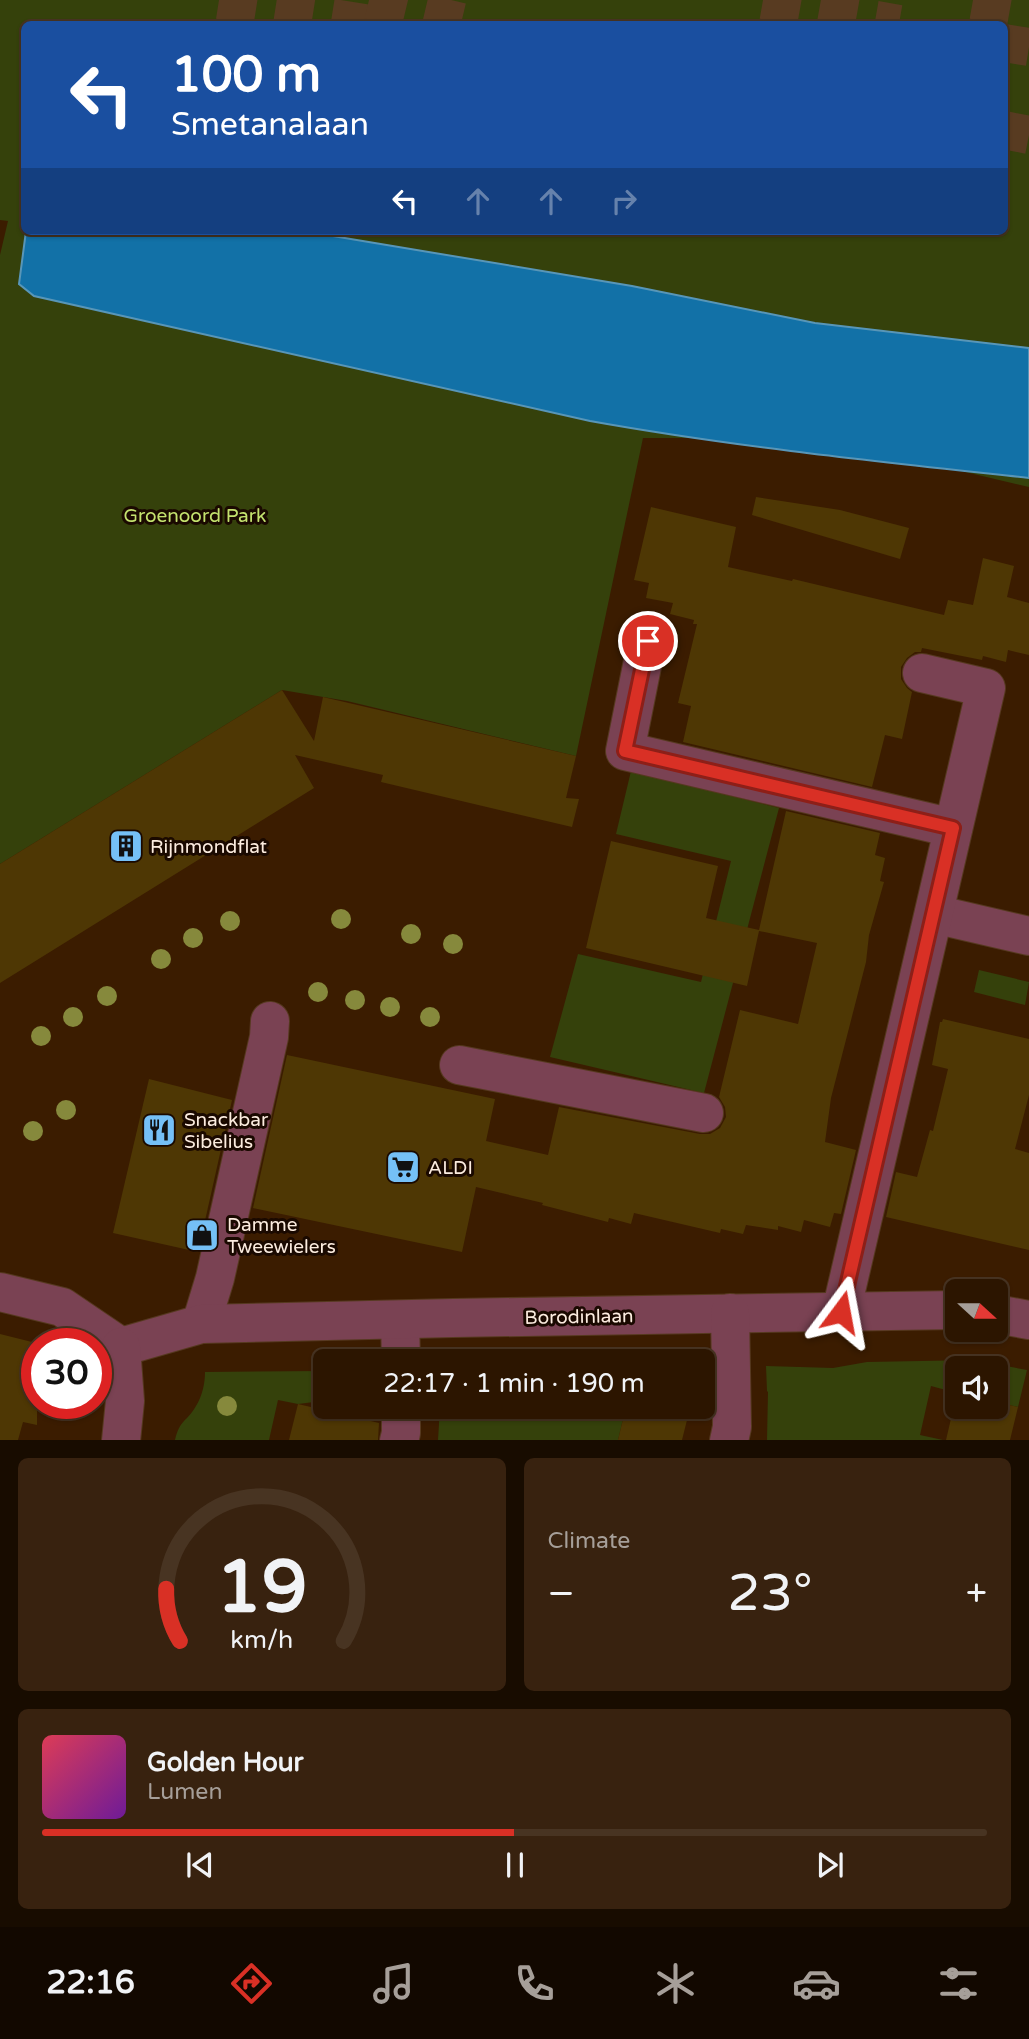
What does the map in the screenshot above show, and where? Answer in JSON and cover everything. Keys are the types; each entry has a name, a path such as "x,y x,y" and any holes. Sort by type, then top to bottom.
{"street":[{"path":"648,641 625,751 953,828"},
{"path":"841,1312 986,688 922,673"},
{"path":"934,914 1029,936"},
{"path":"201,1324 215,1278 269,1037 270,1021"},
{"path":"459,1065 704,1113"},
{"path":"0,1292 62,1307 121,1347 125,1401 121,1440"},
{"name":"Borodinlaan","path":"121,1347 201,1324 945,1310"},
{"path":"729,1440 732,1427 730,1313"},
{"path":"1008,1317 1029,1321"},
{"path":"400,1320 401,1349"},
{"path":"399,1440 401,1419"}],"green space":[{"name":"Groenoord Park","path":"0,0 1029,0 1029,348 815,323 325,235 1008,235 1008,21 21,21 21,235 26,235 20,283 645,431 694,438 643,438 576,756 347,701 282,690 0,864 0,255 8,221 0,220"},
{"path":"957,470 1029,478 1029,487"},
{"path":"631,771 779,808 704,1093 550,1057 578,954 701,982 731,861 616,834"},
{"path":"979,970 1029,982 1025,1005 974,992"},
{"path":"945,1361 945,1390 931,1386 920,1435 943,1440 767,1440 766,1366 833,1368 867,1362"},
{"path":"1008,1366 1027,1370 1018,1407 1008,1405"},
{"path":"313,1371 313,1402 298,1404 278,1400 269,1440 175,1440 181,1424 200,1398 205,1372"},
{"path":"439,1419 623,1419 618,1440 438,1440"}],"water":[{"path":"25,235 327,235 632,286 815,323 1029,348 1029,478 754,446 590,421 34,296 19,284"}],"building":[{"path":"756,497 840,510 909,528 900,559 752,515"},
{"path":"651,507 736,527 728,567 792,581 793,579 944,615 948,600 973,605 983,558 1014,566 1007,597 1029,603 1029,655 1008,650 1006,662 983,656 982,660 922,648 921,652 915,652 907,658 901,667 901,679 912,692 902,739 885,735 872,787 683,742 691,706 678,703 697,624 693,624 694,620 670,614 673,603 646,598 649,583 634,580"},
{"name":"Rijnmondflat","path":"282,690 314,741 323,697 576,756 566,798 579,799 572,827 381,782 383,775 295,755 314,788 0,983 0,864"},
{"path":"786,811 880,833 875,855 885,858 880,881 884,882 869,935 866,962 831,1098 825,1142 856,1150 841,1214 834,1213 830,1227 804,1220 801,1232 778,1226 778,1230 746,1225 743,1234 721,1229 720,1233 634,1213 631,1224 609,1218 608,1222 476,1187 462,1252 253,1208 287,1055 495,1099 486,1141 548,1155 559,1107 700,1134 710,1134 720,1128 726,1117 725,1107 719,1097 740,1010 798,1024 817,943 759,931 747,986 586,948 611,841 718,866 706,918 759,930"},
{"path":"943,1019 1029,1039 1029,1095 1015,1149 1029,1153 1029,1250 886,1217 896,1172 917,1177 930,1130 933,1131 948,1069 932,1065 940,1022"},
{"path":"149,1079 232,1100 198,1252 113,1233"},
{"path":"0,1334 21,1339 21,1419 37,1419 37,1425 23,1422 18,1440 0,1440"},
{"path":"298,1404 313,1408 313,1419 362,1419 379,1423 378,1440 289,1440"},
{"path":"1008,1405 1018,1407 1010,1440 946,1440 951,1419 1008,1419"},
{"path":"623,1419 687,1419 682,1440 618,1440"}],"tunnel":[{"path":"219,0 352,21"},
{"path":"369,0 457,21"},
{"path":"763,0 882,21"},
{"path":"973,0 1029,10"},
{"path":"1008,44 1029,47"},
{"path":"1008,131 1029,135"}],"place":[{"name":"Rijnmondflat","path":"126,846"},
{"name":"Snackbar Sibelius","path":"159,1130"},
{"name":"ALDI","path":"403,1167"},
{"name":"Damme Tweewielers","path":"202,1235"}],"route":[{"path":"648,641 625,751 953,828 841,1312"}]}
